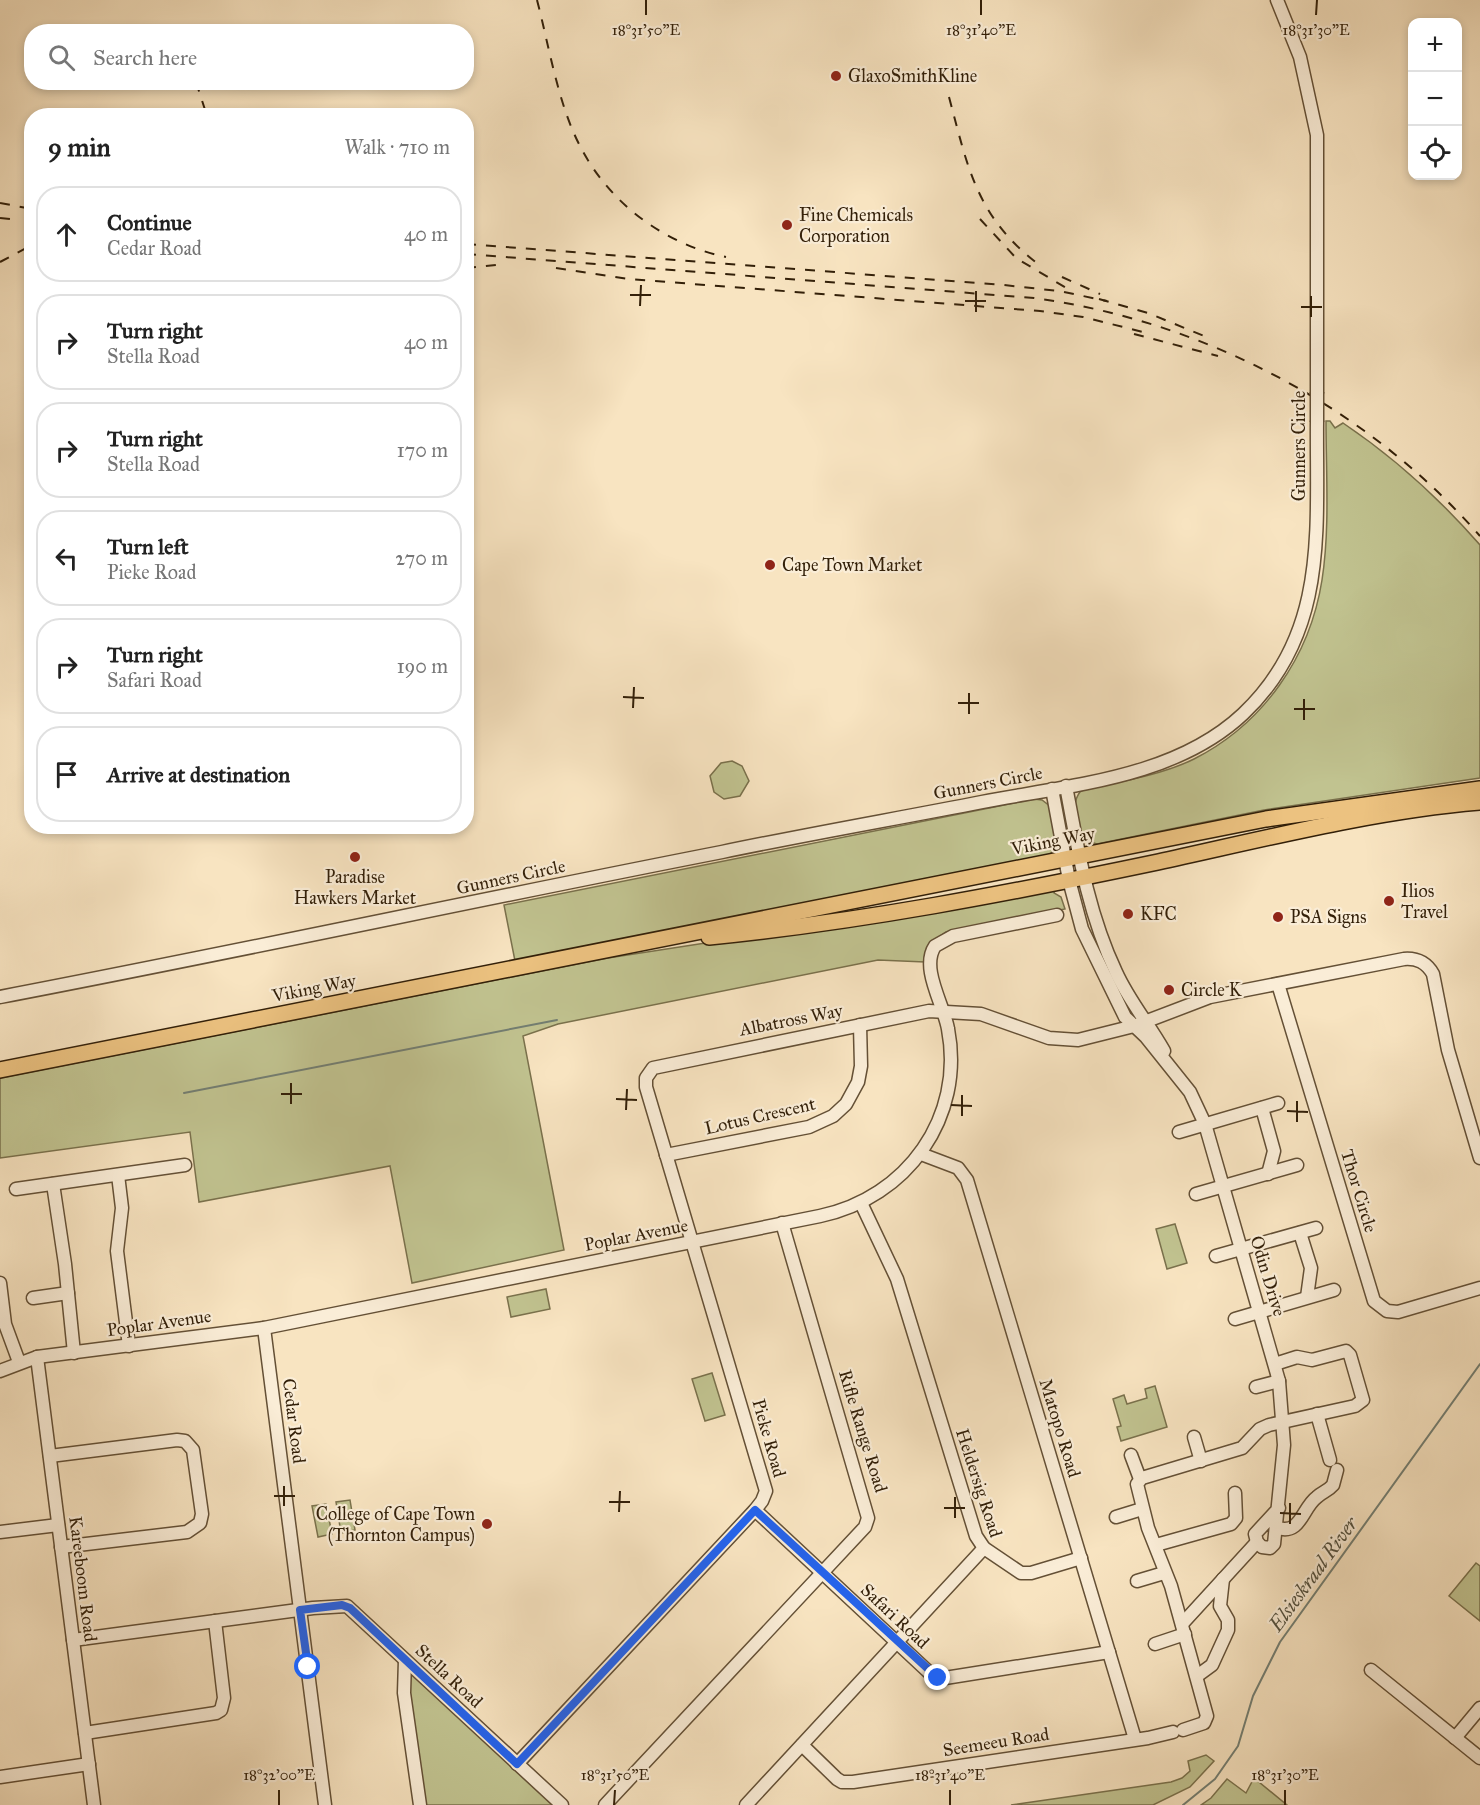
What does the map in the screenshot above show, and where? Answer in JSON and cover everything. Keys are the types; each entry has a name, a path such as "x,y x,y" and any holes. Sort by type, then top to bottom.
{"main road":[{"name":"Viking Way","path":"0,1070 1266,819 1480,789"},
{"name":"Viking Way","path":"635,944 778,930 1076,878 1386,815 1480,802"}],"street":[{"name":"Gunners Circle","path":"0,997 728,850 1066,786 1152,766 1192,750 1242,715 1279,670 1302,625 1313,582 1316,550 1319,164 1317,135 1300,57 1277,0"},
{"name":"Odin Drive","path":"1066,786 1072,857"},
{"name":"Odin Drive","path":"1052,789 1072,857 1082,929 1125,1017 1170,1066 1194,1099 1205,1124 1279,1381 1283,1424 1278,1528"},
{"name":"Odin Drive","path":"1076,878 1120,981 1170,1066"},
{"name":"Poplar Avenue","path":"0,1371 37,1357 264,1328 832,1213 861,1203 894,1182 921,1154 941,1116 949,1088 950,1044 944,1010 930,963 932,950 939,942 953,936 1057,915"},
{"path":"944,1010 981,1014 1036,1034 1062,1040 1090,1038 1146,1022 1210,997 1404,959 1419,960 1427,966 1434,979 1448,1050 1480,1158"},
{"name":"Thor Circle","path":"1278,984 1374,1301 1387,1311 1398,1312 1480,1288"},
{"name":"Albatross Way","path":"648,1074 660,1065 944,1010"},
{"name":"Lotus Crescent","path":"666,1155 809,1127 833,1116 846,1104 858,1082 861,1066 860,1025"},
{"name":"Pieke Road","path":"517,1764 755,1510 764,1497 765,1485 646,1087 648,1074"},
{"path":"1179,1132 1278,1103"},
{"path":"1262,1108 1274,1151 1268,1173"},
{"name":"Matopo Road","path":"921,1154 954,1166 965,1177 1136,1739"},
{"path":"16,1189 185,1165"},
{"path":"1196,1194 1297,1165"},
{"path":"118,1175 122,1208 117,1251 129,1346"},
{"path":"53,1184 74,1353"},
{"name":"Heldersig Road","path":"746,1805 984,1548 976,1536 897,1279 861,1203"},
{"name":"Rifle Range Road","path":"605,1805 865,1527 868,1514 782,1223"},
{"path":"1216,1256 1316,1228"},
{"path":"1300,1233 1311,1268 1307,1298"},
{"path":"0,1283 6,1324 19,1362"},
{"path":"1235,1319 1334,1290"},
{"path":"33,1298 68,1293"},
{"name":"Cedar Road","path":"264,1328 325,1805"},
{"path":"1140,1479 1242,1448 1260,1429 1355,1406 1363,1400 1349,1352 1342,1351 1312,1360 1297,1357 1275,1364"},
{"name":"Kareeboom Road","path":"37,1357 94,1805"},
{"path":"1256,1387 1279,1381"},
{"path":"1257,1542 1265,1548 1272,1547 1276,1542 1278,1528 1284,1530 1294,1528 1315,1497 1333,1485 1334,1465 1317,1414"},
{"path":"1194,1437 1201,1461"},
{"path":"50,1456 177,1440 184,1441 194,1450 201,1514 195,1528 187,1532 61,1547"},
{"path":"1131,1455 1140,1479 1137,1487 1142,1509 1164,1573 1171,1586 1197,1676 1212,1665 1228,1629 1228,1620 1220,1606 1208,1595"},
{"path":"1156,1545 1231,1524 1236,1518 1235,1493"},
{"path":"1155,1644 1184,1629 1208,1595 1257,1542 1258,1529 1280,1508"},
{"path":"1116,1517 1142,1509"},
{"name":"Safari Road","path":"755,1510 938,1678 1109,1652"},
{"path":"0,1532 58,1525"},
{"path":"984,1548 1021,1573 1031,1573 1081,1558"},
{"path":"1137,1581 1164,1573"},
{"path":"1220,1606 1223,1580"},
{"name":"Stella Road","path":"73,1640 342,1605 350,1608 562,1805"},
{"path":"85,1733 216,1713 221,1710 224,1698 215,1621"},
{"path":"405,1660 404,1693 420,1805"},
{"path":"1371,1670 1480,1758"},
{"name":"Seemeeu Road","path":"802,1745 837,1779 842,1782 853,1782 1136,1739 1203,1724 1208,1718 1197,1676"},
{"path":"1455,1738 1480,1708"},
{"path":"0,1777 89,1764"}],"green space":[{"path":"1326,421 1330,421 1335,428 1343,423 1381,450 1449,511 1480,545 1480,778 1264,810 1097,844 1090,841 1080,830 1075,814 1080,792 1096,786 1169,769 1194,759 1219,744 1262,707 1294,661 1307,636 1322,580 1327,521"},
{"path":"732,761 742,766 749,781 740,796 724,799 714,792 710,776 721,763"},
{"path":"1034,799 1042,800 1051,807 1058,846 1048,856 515,961 504,905"},
{"path":"1055,889 1054,893 1061,897 1065,909 946,932 933,941 925,962 878,960 558,1024 523,1036 564,1250 412,1283 390,1166 199,1202 190,1132 0,1158 0,1078 608,958"},
{"path":"1175,1224 1187,1263 1167,1269 1156,1229"},
{"path":"546,1289 550,1309 511,1317 507,1297"},
{"path":"712,1373 725,1415 705,1421 692,1379"},
{"path":"1155,1386 1167,1427 1121,1441 1117,1427 1121,1426 1113,1399 1124,1395 1127,1404 1147,1398 1145,1389"},
{"path":"350,1500 355,1530 341,1533 336,1502"},
{"path":"326,1504 332,1534 318,1537 312,1506"},
{"path":"1476,1563 1480,1566 1480,1621 1449,1596"},
{"path":"411,1672 556,1805 424,1805 408,1675"},
{"path":"1206,1755 1214,1761 1190,1787 1153,1805 1011,1805 1171,1782 1182,1778 1190,1771 1188,1761"},
{"path":"1254,1778 1287,1805 1201,1805 1211,1798 1227,1779 1246,1793"}],"waterway":[{"path":"184,1093 557,1020"},
{"name":"Elsieskraal River","path":"1183,1805 1215,1779 1238,1746 1253,1696 1280,1642 1480,1364"}],"railway":[{"path":"537,0 566,112 572,130 592,167 623,203 660,231 703,251 726,257"},
{"path":"199,90 204,108"},
{"path":"949,97 962,146 977,189 1001,228 1038,264"},
{"path":"0,203 24,208"},
{"path":"0,218 18,220"},
{"path":"980,219 1016,258 1068,289"},
{"path":"474,245 1004,285 1059,291 1107,301"},
{"path":"0,262 24,249"},
{"path":"474,255 1034,298 1097,310 1160,327 1220,349 1278,377 1334,410 1387,448 1435,490 1480,536"},
{"path":"474,267 505,264"},
{"path":"556,268 629,279 1040,311 1083,317 1143,332"},
{"path":"1062,277 1100,294"},
{"path":"1099,299 1148,313 1204,336"},
{"path":"1134,334 1218,356"}],"place":[{"name":"GlaxoSmithKline","path":"836,76"},
{"name":"Fine Chemicals Corporation","path":"787,225"},
{"name":"Cape Town Market","path":"770,565"},
{"name":"Paradise Hawkers Market","path":"355,857"},
{"name":"Ilios Travel","path":"1389,901"},
{"name":"KFC","path":"1128,914"},
{"name":"PSA Signs","path":"1278,917"},
{"name":"Circle K","path":"1169,990"},
{"name":"College of Cape Town (Thornton Campus)","path":"487,1524"}],"route":[{"path":"308,1667 300,1610 342,1605 350,1608 517,1764 755,1510 932,1675 938,1678"}]}
